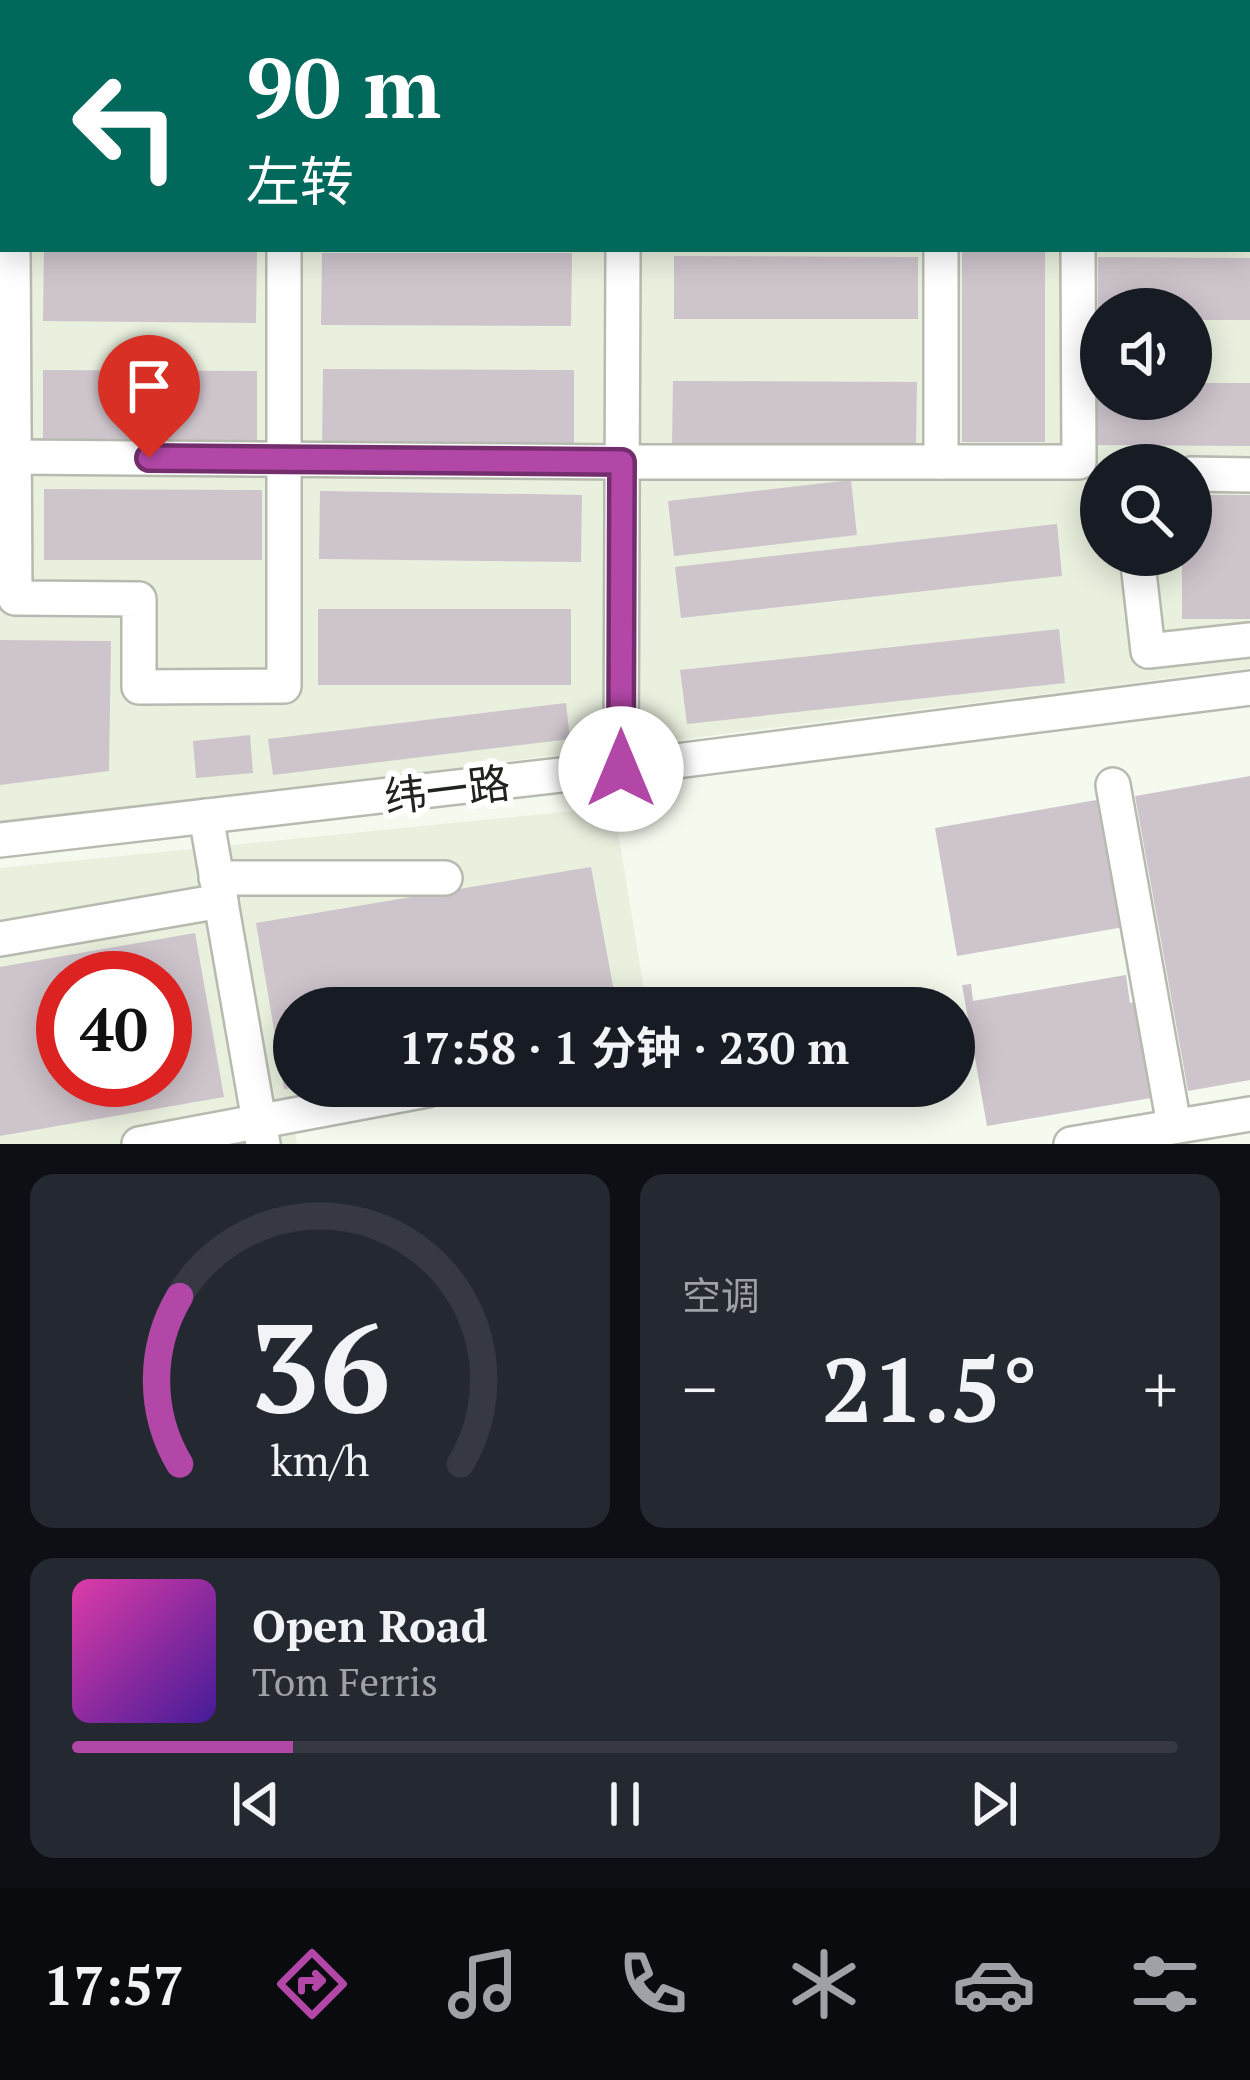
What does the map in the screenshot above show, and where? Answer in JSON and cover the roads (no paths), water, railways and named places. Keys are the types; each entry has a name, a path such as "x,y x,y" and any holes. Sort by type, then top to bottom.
{"street":[{"path":"14,252 15,598 139,599 139,687 284,686 284,252"},
{"path":"621,769 622,252"},
{"path":"941,252 941,462"},
{"path":"1078,252 1089,444"},
{"path":"14,457 1080,465"},
{"path":"1212,474 1250,475"},
{"path":"1139,576 1148,651 1250,640"},
{"name":"纬一路","path":"0,840 621,769 1250,688"},
{"path":"1113,785 1174,1125"},
{"path":"206,816 261,1133"},
{"path":"0,939 219,890 445,878"},
{"path":"140,1144 261,1133 361,1107"},
{"path":"1071,1144 1250,1114"}]}
